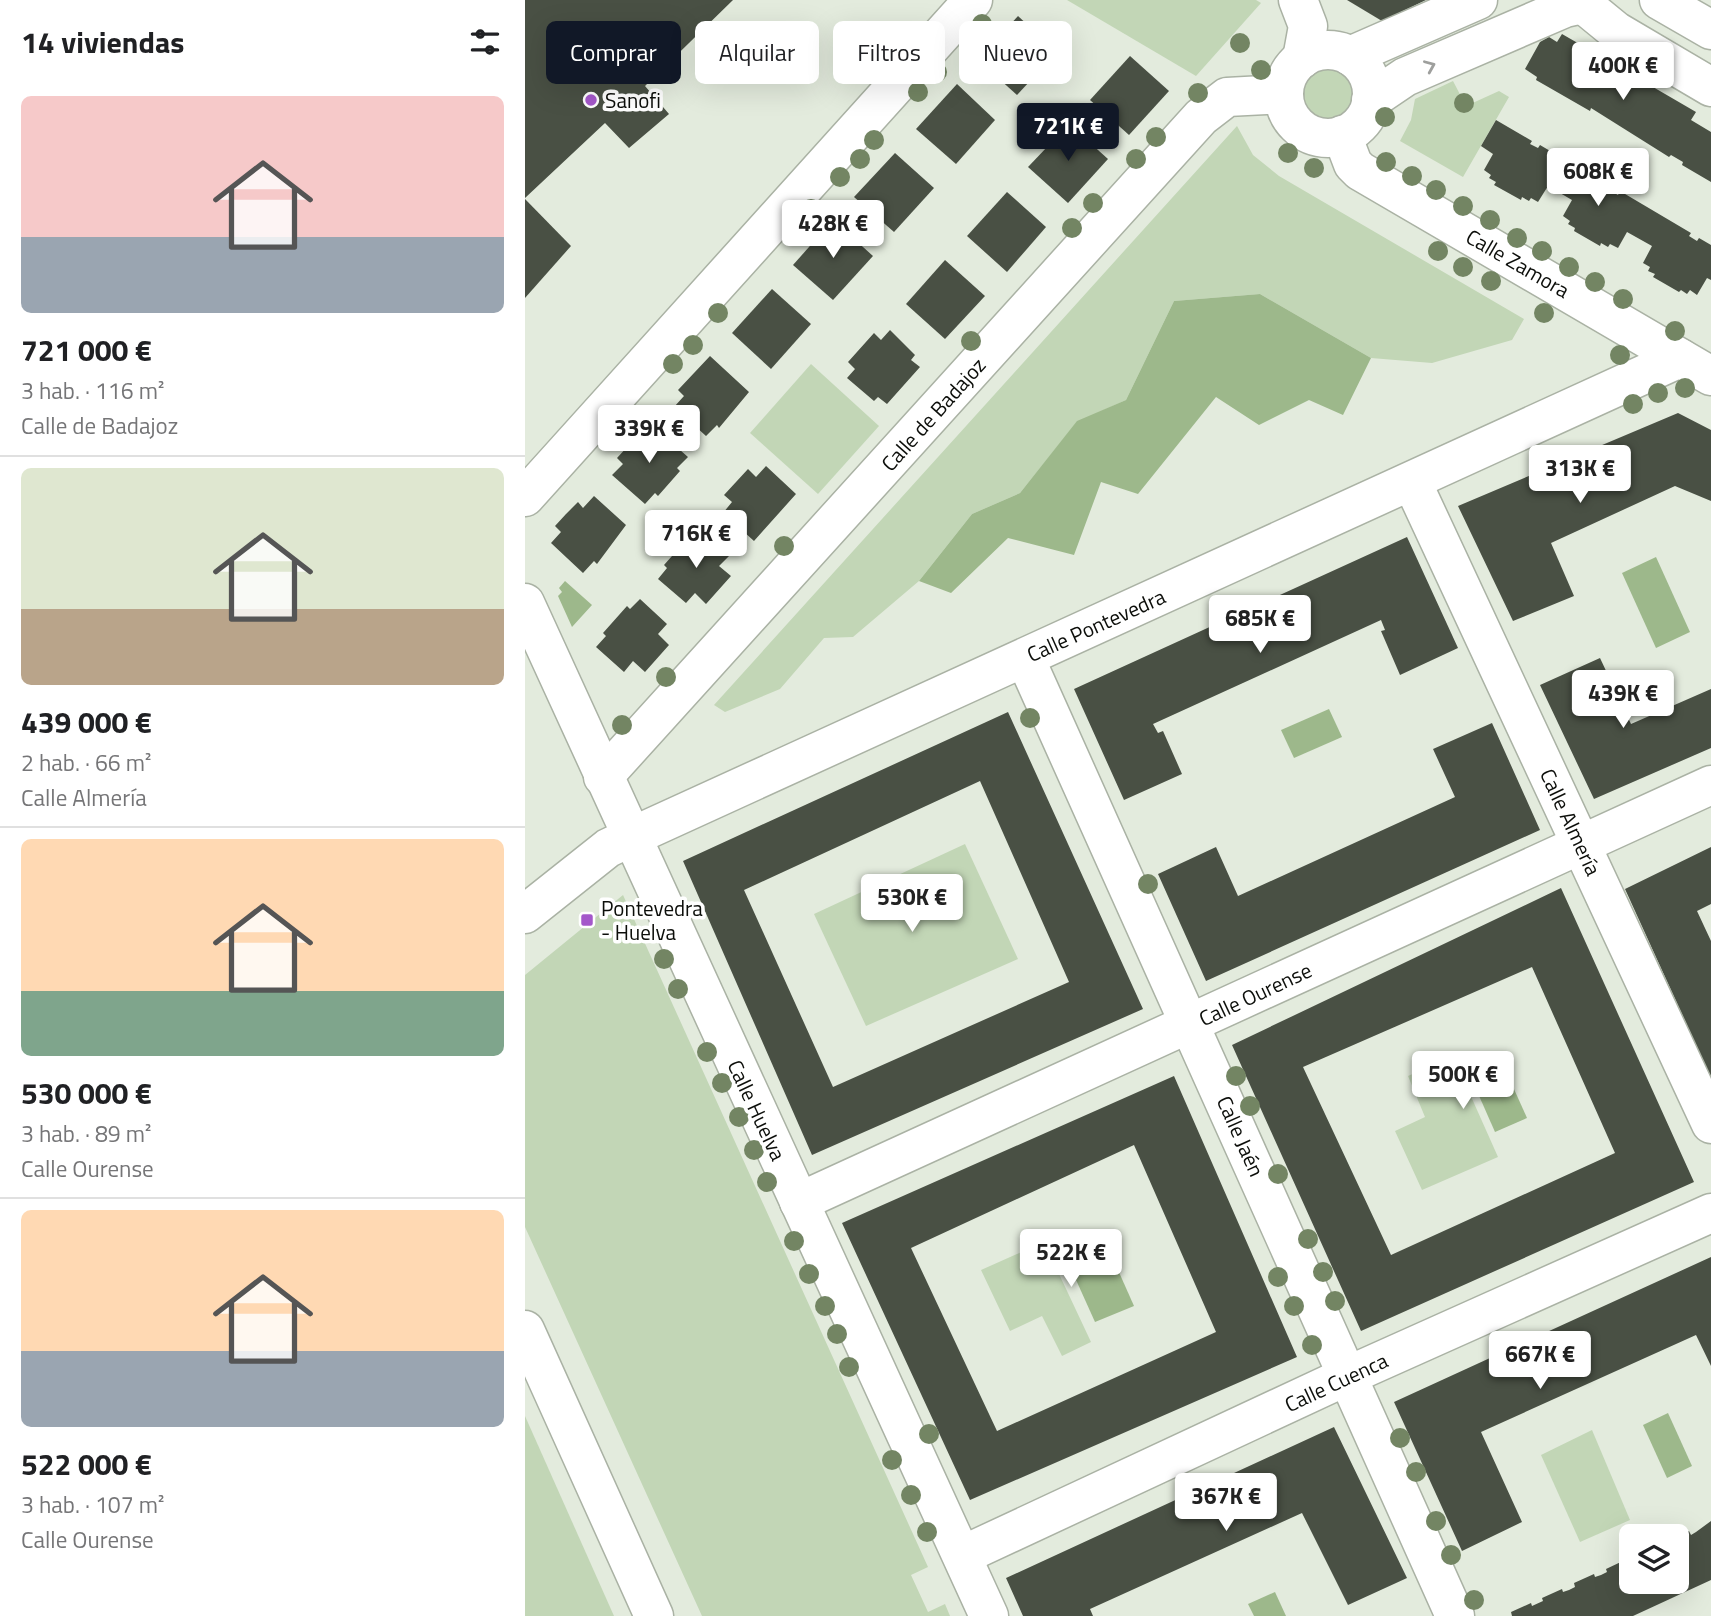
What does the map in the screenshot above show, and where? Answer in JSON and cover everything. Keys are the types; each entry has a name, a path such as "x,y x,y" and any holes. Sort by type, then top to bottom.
{"street":[{"path":"525,498 973,0"},
{"path":"1298,0 1308,26 1302,59"},
{"path":"1350,56 1478,0"},
{"path":"1659,0 1711,30"},
{"path":"1371,100 1405,77 1584,2 1616,31 1711,87"},
{"path":"1331,50 1350,56 1369,79 1371,100 1364,118 1342,135 1322,137 1301,129 1288,113 1284,94 1289,74 1302,59 1320,51 1331,50"},
{"name":"Calle de Badajoz","path":"603,776 1201,117 1227,97 1284,94"},
{"name":"Calle Zamora","path":"1342,135 1353,164 1360,171 1695,367"},
{"name":"Calle Pontevedra","path":"525,914 588,863 631,837 1412,482 1695,367"},
{"name":"Calle Almería","path":"1412,482 1711,1125"},
{"name":"Calle Huelva","path":"525,603 989,1616"},
{"name":"Calle Jaén","path":"1024,658 1191,1024 1455,1616"},
{"name":"Calle Ourense","path":"799,1202 1711,785"},
{"name":"Calle Cuenca","path":"963,1555 1347,1376 1711,1213"},
{"path":"525,1330 654,1616"}],"shaded area":[{"path":"1067,0 1256,0 1261,3 1196,76"},
{"path":"1328,67 1347,75 1355,94 1347,113 1328,121 1309,113 1301,94 1309,75"},
{"path":"1453,81 1466,106 1499,91 1509,97 1463,177 1400,141 1411,120 1415,99"},
{"path":"1237,126 1253,155 1279,176 1524,319 1512,340 1432,363 1371,358 1260,294 1174,301 1126,400 1077,422 1020,493 972,514 919,581 853,637 824,638 780,689 725,712 714,705"},
{"path":"1260,294 1371,358 1343,415 1309,400 1259,425 1216,397 1138,494 1101,482 1074,555 1008,538 951,593 919,581 972,514 1020,493 1077,421 1126,400 1174,301"},
{"path":"811,364 879,426 818,494 750,433"},
{"path":"1656,557 1690,632 1656,648 1622,573"},
{"path":"565,581 592,605 572,627 558,596 562,592 559,588"},
{"path":"1329,709 1342,737 1294,758 1281,730"},
{"path":"965,844 1018,959 866,1026 814,914"},
{"path":"623,895 928,1567 911,1575 928,1612 945,1604 950,1616 702,1616 525,1227 525,975"},
{"path":"1453,1056 1498,1157 1422,1190 1395,1131 1425,1117 1408,1076"},
{"path":"1500,1058 1527,1118 1495,1132 1469,1073"},
{"path":"1102,1234 1134,1306 1095,1322 1063,1251"},
{"path":"1044,1242 1091,1342 1062,1356 1042,1316 1010,1331 981,1270"},
{"path":"1668,1413 1692,1466 1667,1478 1643,1425"},
{"path":"525,1416 614,1616 525,1616"},
{"path":"1592,1430 1630,1520 1580,1542 1541,1455"},
{"path":"1275,1592 1286,1616 1254,1616 1248,1604"}],"building":[{"name":"Sanofi","path":"525,0 733,0 712,21 695,21 695,37 681,51 681,21 546,21 546,84 647,84 645,86 669,114 629,148 605,123 525,198"},
{"path":"1347,0 1426,0 1382,21"},
{"path":"1562,34 1616,65 1611,74 1637,88 1641,80 1696,112 1691,120 1711,132 1711,182 1682,165 1683,162 1671,155 1669,157 1591,108 1590,111 1536,80 1537,77 1525,69 1540,42 1549,37 1557,42"},
{"path":"1130,56 1169,91 1129,135 1090,100"},
{"path":"957,84 995,120 956,164 916,129"},
{"path":"1005,84 1027,84 1017,95"},
{"path":"1496,120 1532,141 1530,144 1538,148 1540,145 1611,187 1609,190 1618,195 1620,191 1691,233 1689,236 1697,241 1699,238 1711,245 1711,280 1707,278 1697,295 1690,290 1687,294 1681,290 1679,292 1653,277 1655,274 1648,271 1650,267 1643,263 1652,246 1627,232 1618,248 1601,243 1600,246 1574,231 1575,228 1568,224 1570,221 1563,216 1572,200 1548,186 1538,202 1531,198 1529,201 1522,197 1521,200 1494,185 1496,182 1489,178 1491,175 1484,170 1493,154 1481,146"},
{"path":"1069,124 1108,159 1068,203 1028,167"},
{"path":"895,153 934,188 894,232 854,197"},
{"path":"1007,192 1046,227 1007,272 967,236"},
{"path":"525,199 571,246 525,298"},
{"path":"833,220 873,256 833,300 793,265"},
{"path":"945,260 985,296 945,339 906,304"},
{"path":"772,289 811,324 771,369 732,333"},
{"path":"890,330 915,355 911,360 920,367 887,404 878,397 874,401 847,378 855,369 848,362 874,333 881,340"},
{"path":"710,356 749,392 719,428 717,425 706,436 674,407 684,396 678,390"},
{"path":"1678,413 1711,430 1711,501 1675,486 1551,543 1574,596 1513,621 1458,506"},
{"path":"655,428 688,457 677,468 680,471 658,496 655,493 645,504 612,475 623,464 617,458 639,434 645,439"},
{"path":"766,466 796,494 754,541 723,513 732,502 724,495 748,469 756,477"},
{"path":"594,496 626,525 597,564 594,561 583,573 551,543 561,532 555,526 578,502 583,508"},
{"path":"701,531 729,556 719,566 731,576 706,604 695,593 686,603 658,579 667,568 664,565 688,538 692,541"},
{"path":"1407,537 1458,648 1400,675 1381,631 1385,630 1381,620 1153,724 1158,733 1163,731 1182,774 1124,800 1074,689"},
{"path":"640,599 667,624 658,634 669,645 645,672 633,661 624,672 596,647 606,636 603,633 627,606 630,609"},
{"path":"1600,658 1631,724 1711,689 1711,748 1594,799 1540,685"},
{"path":"1008,712 1143,1009 812,1155 683,861","holes":["980,781 1069,982 833,1087 744,890"]},
{"path":"1492,723 1540,830 1206,981 1158,874 1216,847 1238,896 1455,797 1433,749"},
{"path":"1711,847 1711,904 1697,911 1711,941 1711,1078 1625,889"},
{"path":"1561,888 1694,1182 1361,1331 1232,1045","holes":["1532,967 1615,1153 1391,1255 1303,1067"]},
{"path":"1174,1076 1297,1357 970,1500 842,1223","holes":["1134,1145 1216,1332 997,1431 911,1248"]},
{"path":"1711,1257 1711,1366 1696,1335 1481,1432 1522,1522 1462,1551 1394,1402"},
{"path":"1334,1427 1407,1578 1348,1605 1302,1513 1090,1609 1093,1616 1023,1616 1006,1578"},
{"path":"1711,1521 1711,1580 1689,1590 1689,1531 1691,1535"},
{"path":"1619,1563 1619,1594 1681,1594 1633,1616 1512,1616 1511,1612 1531,1603 1532,1606 1562,1589 1563,1592 1569,1590 1575,1587 1574,1583 1594,1574 1595,1577 1601,1575 1607,1572 1606,1569"}],"place":[{"name":"Sanofi","path":"591,100"},
{"name":"Pontevedra - Huelva","path":"587,920"}]}
